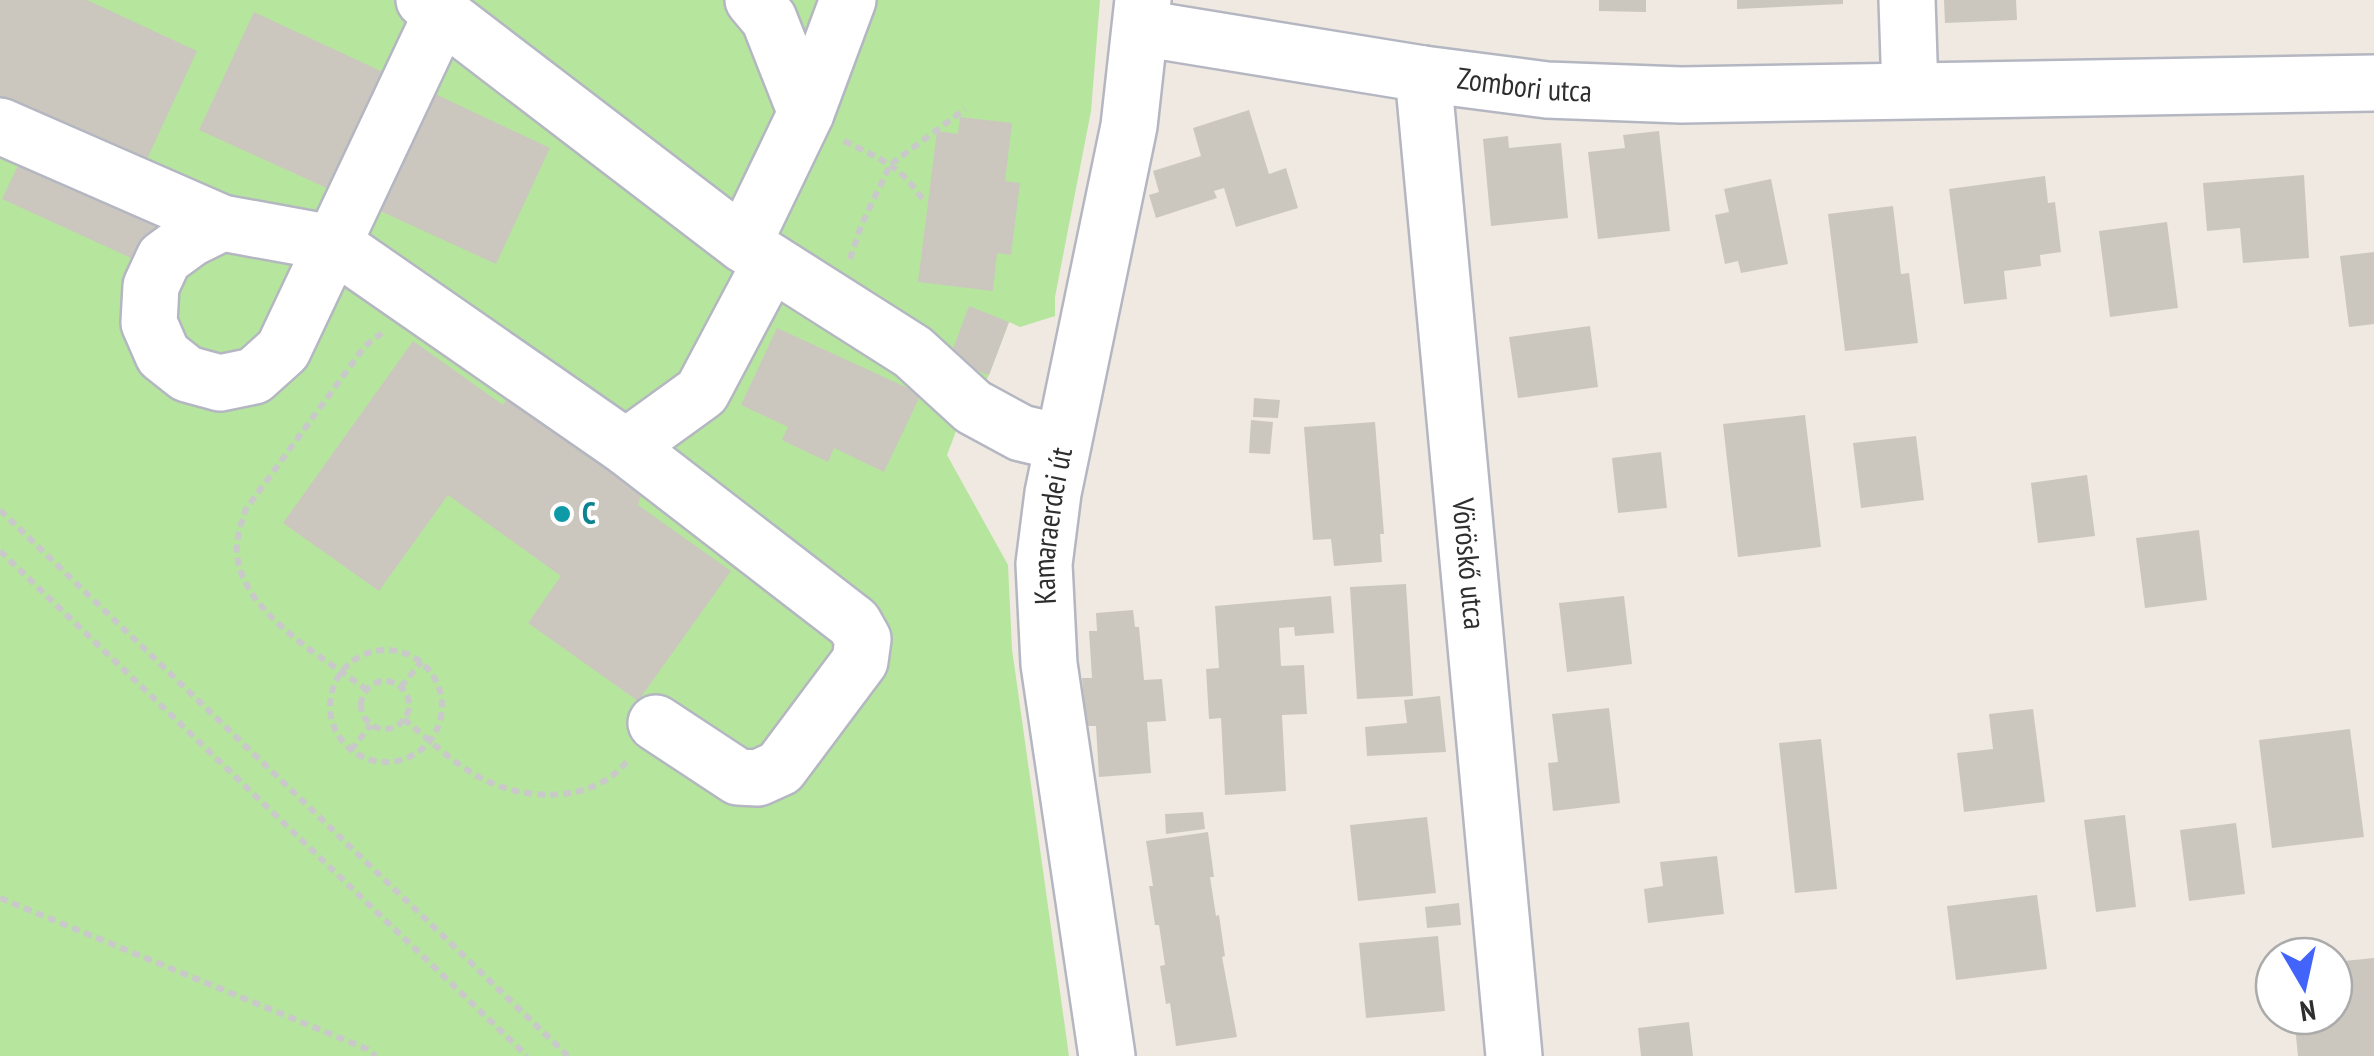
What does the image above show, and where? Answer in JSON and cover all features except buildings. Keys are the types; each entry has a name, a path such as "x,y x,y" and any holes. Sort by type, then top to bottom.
{"street":[{"path":"753,0 769,19 804,116"},
{"path":"626,447 702,392 757,253 848,0"},
{"path":"1907,0 1910,90"},
{"path":"222,224 190,239 164,258 151,286 149,323 163,354 187,374 220,382 254,376 282,350 433,7 757,253 913,352 973,407 1021,433 1063,443"},
{"name":"Zombori utca","path":"1142,14 1423,74 1548,90 1646,94 2374,83"},
{"name":"Kamaraerdei út","path":"1107,1056 1049,664 1046,534 1129,126 1142,14"},
{"name":"Vöröskő utca","path":"1423,74 1514,1056"},
{"path":"0,126 222,224 332,243 626,447 854,623 864,639 860,661 803,738 780,768 758,778 738,777 656,723"}],"path":[{"path":"861,226 890,165 965,108"},
{"path":"804,116 890,165 911,182 924,200"},
{"path":"367,690 280,626 255,602 237,554 238,531 246,508 365,346 426,308"},
{"path":"0,510 568,1056"},
{"path":"0,551 527,1056"},
{"path":"394,651 421,662 431,671 441,698 437,730 419,751 407,758 393,762 363,758 351,750 334,727 330,712 334,682 342,672 352,660 365,654 394,651"},
{"path":"401,687 421,662"},
{"path":"385,682 401,687 408,702 404,720 387,729 371,725 362,713 367,690 385,682"},
{"path":"404,720 480,778 541,794 570,794 596,787 620,771 656,723"},
{"path":"351,750 371,725"},
{"path":"0,898 376,1056"}],"green space":[{"path":"0,0 1100,0 1091,111 1055,297 1055,316 1020,327 1009,322 989,375 973,407 961,418 947,455 1008,565 1012,649 1069,1056 0,1056"}],"place":[{"name":"C","path":"562,514"}]}
